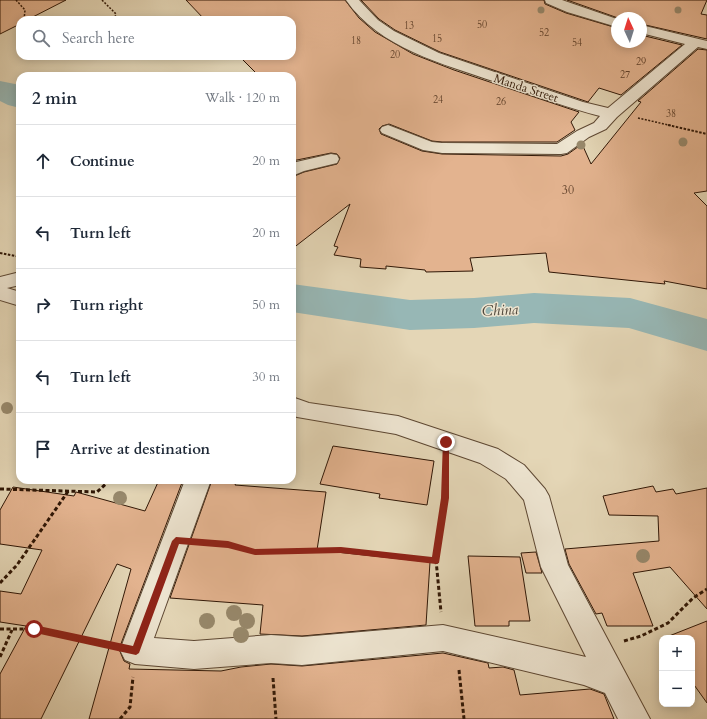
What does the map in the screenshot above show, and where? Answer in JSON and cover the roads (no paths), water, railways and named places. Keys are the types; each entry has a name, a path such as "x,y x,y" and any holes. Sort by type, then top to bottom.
{"street":[{"name":"Manda Street","path":"352,0 373,24 389,34 434,56 570,102 612,113"},
{"path":"551,0 572,9 611,21"},
{"path":"647,30 701,44"},
{"path":"388,130 429,146 442,148 475,147 555,150 600,126 612,113 701,44"},
{"path":"296,168 331,159"},
{"path":"0,284 16,279"},
{"path":"0,293 16,298"},
{"path":"296,407 305,410 398,425 489,456 515,472 536,496 555,567 634,719"},
{"path":"197,484 136,650 194,656 271,649 302,651 450,640 586,671 615,683"}],"waterway":[{"name":"China","path":"0,91 13,93 16,95"},
{"name":"China","path":"296,299 410,315 474,313 534,308 630,313 707,335"}]}
